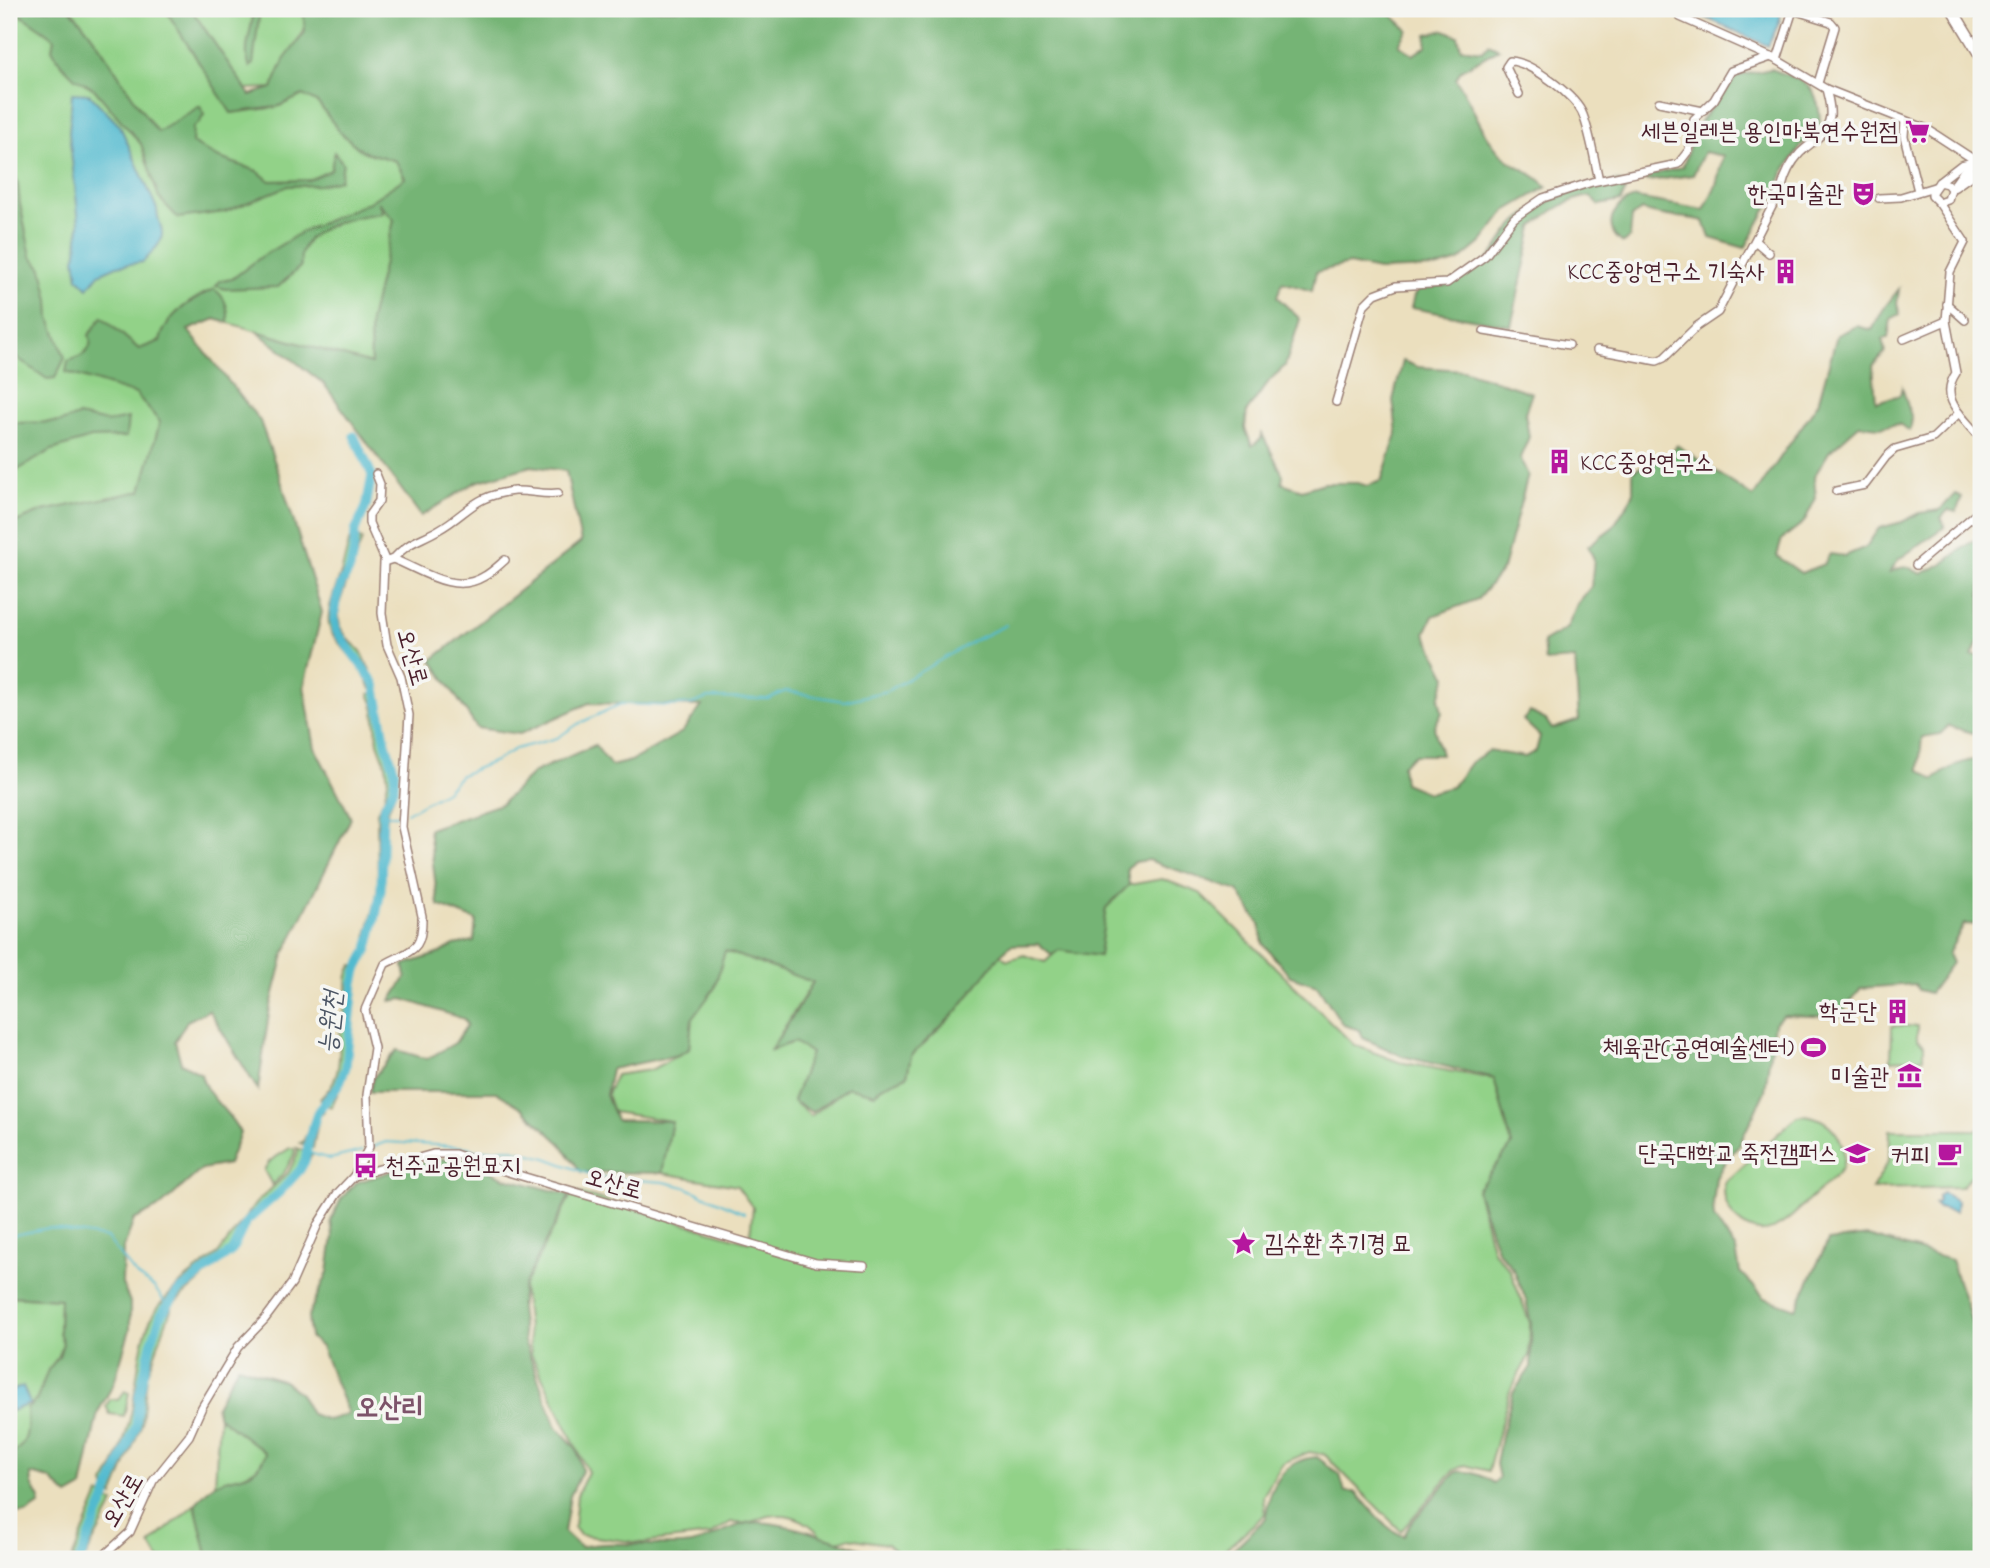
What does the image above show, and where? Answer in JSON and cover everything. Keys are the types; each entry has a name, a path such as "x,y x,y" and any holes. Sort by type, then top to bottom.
{"main road":[{"path":"1952,9 1981,46"},
{"path":"1952,9 1981,57"},
{"path":"1953,187 1979,164"}],"street":[{"path":"1504,9 1521,13 1529,9"},
{"path":"1678,9 1680,17 1774,59 1826,89 1927,130 1979,164"},
{"path":"1774,59 1793,10 1831,22 1835,27 1818,83"},
{"path":"1336,402 1364,305 1375,294 1396,286 1447,283 1485,256 1514,218 1543,198 1599,180 1678,164 1689,150 1694,119 1714,100 1731,71 1774,59"},
{"path":"1519,94 1507,74 1506,67 1510,61 1523,64 1542,74 1583,112 1599,180"},
{"path":"1597,351 1657,361 1718,312 1782,187 1788,168 1826,128 1830,109 1826,89"},
{"path":"1659,102 1703,111"},
{"path":"1905,121 1903,136 1919,191"},
{"path":"1979,164 1961,165 1937,185 1932,196 1939,202 1965,242 1950,272 1945,321 1956,373 1948,392 1952,405 1981,439"},
{"path":"1879,198 1901,197 1937,185 1947,184 1953,187 1948,200 1939,202"},
{"path":"1755,241 1769,253"},
{"path":"1947,304 1965,320"},
{"path":"1904,339 1945,321"},
{"path":"1484,331 1569,345"},
{"path":"1836,491 1865,485 1895,449 1933,438 1959,413"},
{"name":"오산로","path":"100,1559 130,1532 154,1479 174,1457 194,1427 202,1407 238,1347 265,1319 292,1283 318,1224 337,1194 354,1176 367,1150 367,1095 373,1048 366,1010 385,964 415,950 421,939 420,905 402,827 409,715 401,677 387,645 382,613 389,559 369,523 369,514 379,500 380,484 376,474"},
{"path":"505,561 483,577 466,582 440,580 389,559 405,545 440,530 483,498 518,491 558,493"},
{"path":"1916,565 1981,506"},
{"name":"오산로","path":"354,1176 433,1154 455,1154 816,1263 864,1266"}],"green space":[{"path":"9,9 187,9 231,113 277,107 303,95 318,103 340,132 362,151 396,161 405,178 370,321 371,364 215,319 118,358 128,384 160,422 141,492 43,511 9,525"},
{"path":"12,9 70,9 94,38 158,132 200,106 204,115 193,127 192,143 217,157 257,171 270,181 309,180 331,170 334,152 343,163 340,180 320,185 288,186 225,212 178,218 159,198 141,144 94,89 75,78 61,64 52,49 54,38"},
{"path":"165,9 191,9 250,95 272,88 284,60 305,32 303,9 1405,9 1392,15 1408,30 1399,44 1413,55 1426,46 1427,34 1445,30 1458,36 1461,48 1482,51 1489,44 1499,49 1461,70 1456,79 1498,151 1547,187 1506,211 1482,242 1459,261 1435,268 1379,270 1349,264 1316,272 1312,291 1282,282 1277,297 1300,319 1285,366 1270,380 1247,411 1245,428 1252,446 1261,439 1262,434 1283,475 1282,483 1302,490 1324,483 1358,483 1367,486 1381,481 1397,434 1393,400 1403,361 1418,367 1463,370 1532,393 1525,413 1529,437 1520,458 1528,475 1503,569 1478,599 1433,616 1425,633 1447,677 1439,698 1442,712 1434,727 1441,755 1414,755 1402,765 1404,783 1428,793 1452,787 1471,762 1489,751 1525,757 1536,751 1540,736 1523,720 1530,712 1546,720 1552,729 1579,720 1575,659 1545,661 1543,642 1567,628 1577,604 1591,587 1594,559 1588,546 1613,527 1633,495 1633,470 1665,458 1677,445 1753,497 1818,403 1837,335 1857,326 1872,330 1899,289 1897,304 1900,314 1891,319 1888,338 1882,339 1885,352 1873,366 1876,402 1900,395 1902,387 1912,419 1910,431 1899,424 1880,427 1859,425 1829,452 1814,477 1816,498 1804,522 1782,539 1777,556 1801,573 1824,564 1830,554 1845,556 1866,547 1879,528 1902,522 1920,513 1940,510 1955,494 1962,497 1956,512 1948,510 1941,518 1945,527 1899,559 1890,572 1906,566 1921,574 1942,564 1981,535 1981,637 1972,656 1981,656 1981,738 1949,726 1940,734 1922,737 1919,769 1934,780 1956,765 1981,759 1981,925 1964,924 1948,954 1952,963 1930,993 1918,990 1915,984 1861,988 1839,1017 1784,1015 1774,1023 1765,1091 1739,1145 1716,1178 1713,1205 1714,1218 1736,1250 1740,1272 1765,1298 1796,1309 1828,1241 1868,1236 1951,1260 1981,1350 1981,1559 1223,1559 1266,1518 1270,1496 1280,1477 1295,1463 1305,1459 1317,1457 1340,1475 1345,1492 1355,1492 1383,1523 1404,1536 1410,1524 1456,1472 1476,1474 1494,1483 1499,1478 1496,1464 1513,1393 1531,1367 1531,1324 1526,1300 1514,1270 1497,1250 1477,1190 1512,1145 1494,1078 1402,1056 1363,1038 1360,1030 1343,1025 1317,985 1290,976 1263,944 1260,925 1238,891 1148,860 1135,862 1127,868 1129,885 1106,908 1099,956 1059,950 1052,955 1039,944 1011,945 1000,955 957,1011 911,1056 907,1076 881,1087 875,1094 848,1087 812,1112 793,1101 811,1053 794,1042 771,1050 813,982 725,951 714,989 692,1019 689,1049 678,1055 611,1069 606,1095 616,1120 672,1121 662,1173 581,1172 561,1144 522,1108 496,1092 370,1092 373,1078 397,1050 427,1059 455,1043 467,1025 464,1019 403,999 391,1001 406,977 404,965 440,953 454,945 474,941 476,920 438,905 429,829 501,804 534,772 595,745 611,766 631,761 682,732 702,706 589,703 520,734 477,728 432,660 581,542 566,471 531,466 476,482 421,516 324,384 256,331 371,364 370,321 394,220 378,202 383,213 343,221 317,233 307,242 302,253 301,266 278,287 225,289 216,286 220,281 232,279 302,232 369,202 405,178 396,161 362,151 340,132 318,103 303,95 277,107 231,113"},
{"path":"191,9 303,9 305,27 272,88 245,89"},
{"path":"253,9 260,9 253,64 250,67 247,45"},
{"path":"1771,69 1795,78 1809,87 1817,101 1821,126 1806,139 1783,173 1776,192 1745,248 1710,238 1704,221 1642,210 1632,216 1630,237 1623,243 1616,237 1611,223 1616,210 1636,198 1704,210 1716,185 1723,156 1704,152 1693,175 1648,181 1646,179 1648,176 1683,167 1695,128 1737,76"},
{"path":"9,156 18,185 31,256 42,268 50,318 65,358 55,378 47,379 9,352"},
{"path":"1617,181 1624,184 1625,192 1621,201 1599,205 1590,196 1574,200 1559,207 1533,227 1511,326 1411,308 1419,289 1439,286 1476,270 1491,256 1512,226 1543,204 1567,194"},
{"path":"214,289 226,304 228,323 215,319 188,330 260,421 279,474 322,612 304,686 315,748 351,818 284,954 269,1013 258,1090 209,1010 187,1021 175,1041 181,1063 201,1074 212,1097 240,1133 228,1164 202,1169 161,1206 134,1220 123,1250 122,1284 130,1302 130,1329 114,1383 98,1412 82,1488 68,1496 50,1479 31,1474 32,1484 40,1499 39,1505 27,1513 9,1514 9,1456 24,1442 27,1409 37,1399 48,1370 59,1356 63,1343 59,1332 60,1299 9,1296 9,525 43,511 141,491 160,422 136,394 66,372 68,361 88,349 89,335 102,317 139,349 160,341 173,316"},
{"path":"78,416 108,422 128,418 126,437 91,438 52,450 9,475 9,423 61,422"},
{"path":"353,538 354,547 356,538 362,540 338,607 340,627 361,651 376,683 350,651 336,619 340,590 348,571 335,600 333,619 336,633 375,689 371,689 359,667 333,635 329,619 329,610 350,539"},
{"path":"376,693 397,770 396,789 387,814 384,814 394,788 396,772 383,728 394,773 393,786 382,809 380,890 371,934 367,935 378,884 377,812 384,799 388,781 369,694"},
{"path":"387,817 384,833 384,890 372,937 381,890 384,818"},
{"path":"1162,879 1200,893 1354,1045 1399,1062 1494,1079 1512,1146 1477,1191 1493,1251 1510,1270 1530,1323 1529,1356 1510,1391 1488,1471 1465,1465 1454,1470 1401,1531 1325,1455 1309,1452 1283,1463 1263,1496 1265,1514 1215,1559 904,1559 887,1544 848,1538 827,1544 810,1525 787,1515 769,1516 746,1523 731,1522 710,1535 642,1543 580,1535 574,1527 577,1495 588,1472 531,1354 523,1287 573,1191 749,1242 753,1208 737,1186 662,1173 672,1121 613,1112 607,1094 616,1075 651,1070 689,1049 692,1016 714,989 725,951 813,982 771,1049 795,1042 811,1053 793,1101 811,1116 848,1087 875,1094 881,1087 907,1076 911,1056 957,1011 1000,955 1008,960 1024,955 1045,962 1129,885"},
{"path":"353,965 358,965 349,1002 346,1065 340,1080 324,1103 320,1099 337,1074 348,976"},
{"path":"351,1020 348,1067 331,1107 326,1104 342,1079 346,1066"},
{"path":"1892,1026 1917,1026 1917,1039 1924,1045 1924,1058 1891,1060"},
{"path":"319,1106 320,1110 322,1108 324,1111 319,1116 313,1148 300,1143 303,1142"},
{"path":"1805,1115 1823,1121 1836,1133 1843,1149 1842,1168 1785,1222 1767,1231 1747,1227 1736,1219 1728,1207 1724,1193 1725,1183 1797,1116"},
{"path":"1981,1127 1981,1165 1961,1187 1872,1189 1889,1161 1890,1130 1976,1130"},
{"path":"294,1148 295,1153 284,1173 272,1185 264,1170 270,1161"},
{"path":"297,1148 306,1152 288,1182 247,1219 228,1252 181,1289 167,1304 165,1299 218,1254 256,1203 288,1173 298,1153"},
{"path":"307,1153 312,1155 301,1171"},
{"path":"460,1158 505,1178 570,1195 523,1287 520,1308 524,1341 556,1426 577,1449 582,1471 570,1496 564,1532 580,1547 605,1544 691,1544 740,1525 762,1522 798,1529 889,1559 756,1559 756,1553 752,1553 747,1559 208,1559 195,1504 215,1484 256,1469 266,1453 219,1417 216,1406 238,1366 284,1381 300,1394 311,1414 328,1420 348,1414 321,1347 310,1337 308,1316 328,1272 333,1237 331,1221 341,1199 355,1183 414,1164"},
{"path":"281,1193 247,1223 233,1252 173,1304 147,1376 142,1423 113,1496 110,1493 137,1427 140,1397 163,1315 179,1293 233,1251 246,1222"},
{"path":"9,1296 60,1299 59,1332 63,1343 59,1356 48,1370 37,1399 27,1409 24,1442 9,1456"},
{"path":"163,1301 166,1306 150,1344 138,1396 136,1427 107,1492 104,1484 124,1441 148,1326"},
{"path":"125,1391 129,1393 124,1416 110,1414 106,1406 110,1399 118,1400"},
{"path":"219,1417 266,1453 260,1467 237,1479 215,1484"},
{"path":"99,1494 105,1497 82,1555 80,1559 72,1559"},
{"path":"106,1498 114,1503 84,1559 81,1559"},
{"path":"195,1504 208,1559 159,1559 150,1544"}],"water":[{"path":"1692,9 1782,9 1779,23 1768,46 1693,12"},
{"path":"72,93 89,94 120,126 157,209 162,232 158,245 143,262 117,266 99,274 88,288 78,278 75,259 79,223 69,133"},
{"path":"1943,1193 1957,1201 1956,1212 1938,1208 1934,1204"},
{"path":"23,1386 30,1404 11,1411 9,1392"}],"waterway":[{"name":"능원천","path":"80,1559 136,1426 139,1396 161,1315 178,1292 232,1251 246,1222 300,1170 305,1161 318,1111 339,1085 346,1067 354,983 357,970 368,949 376,916 381,890 383,809 394,787 395,772 386,743 375,684 337,632 334,619 341,585 350,569 355,531 366,507 372,475 354,436"},
{"path":"407,813 446,791 461,775 495,761 515,749 557,738 578,724 621,704 671,706 692,704 708,698 768,699 786,691 844,701 887,691 1006,625"},
{"path":"383,815 398,815"},
{"path":"370,1148 386,1142 468,1147 476,1151 508,1148 546,1158 597,1177 664,1182 685,1187 744,1213"},
{"path":"306,1152 330,1159 362,1151"},
{"path":"9,1236 48,1228 107,1238 137,1276 155,1288 167,1306"}],"place":[{"name":"세븐일레븐 용인마북연수원점","path":"1918,131"},
{"name":"한국미술관","path":"1864,193"},
{"name":"KCC중앙연구소 기숙사","path":"1785,271"},
{"name":"KCC중앙연구소","path":"1560,462"},
{"name":"학군단","path":"1897,1011"},
{"name":"체육관(공연예술센터)","path":"1814,1047"},
{"name":"미술관","path":"1909,1076"},
{"name":"단국대학교 죽전캠퍼스","path":"1857,1153"},
{"name":"커피","path":"1949,1154"},
{"name":"천주교공원묘지","path":"365,1165"},
{"name":"김수환 추기경 묘","path":"1244,1243"}],"district":[{"name":"오산리","path":"390,1406"}]}
